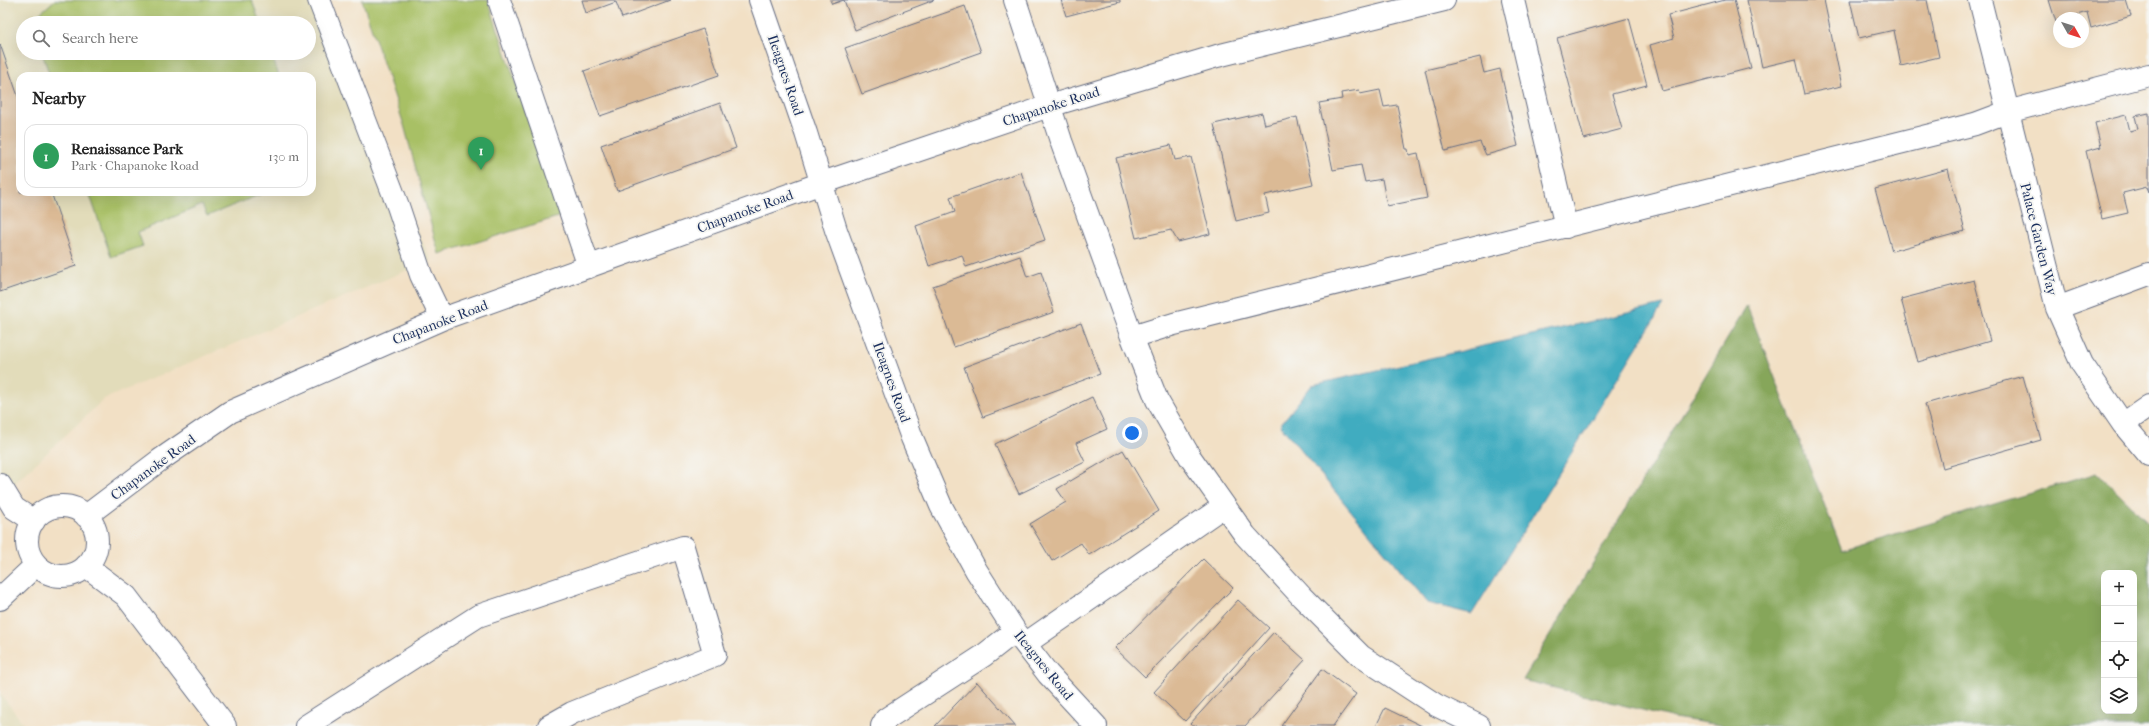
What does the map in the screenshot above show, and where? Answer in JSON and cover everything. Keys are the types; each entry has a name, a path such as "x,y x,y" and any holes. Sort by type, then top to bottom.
{"street":[{"path":"319,0 398,206 421,275 442,319"},
{"path":"499,0 589,267"},
{"name":"Ileagnes Road","path":"760,0 822,183 836,230 912,438 941,506 976,570 1020,638 1048,674 1096,726"},
{"path":"1014,0 1049,106 1132,337 1157,400 1190,457 1245,535 1302,597 1361,656 1436,705 1479,726"},
{"name":"Chapanoke Road","path":"86,516 160,460 230,412 442,319 822,183 1049,106 1217,56 1444,0"},
{"path":"1513,0 1566,227"},
{"name":"Palace Garden Way","path":"1980,0 2057,308 2082,364 2123,424 2149,455"},
{"path":"1132,337 1174,324 1975,124 2007,112 2149,75"},
{"path":"2057,308 2149,274"},
{"path":"2123,424 2149,406"},
{"path":"0,485 14,508 34,521"},
{"path":"57,506 70,507 86,516 95,531 97,543 94,555 80,572 70,576 59,576 48,574 36,565 27,550 29,528 34,521 46,510 57,506"},
{"path":"882,726 886,719 983,656 1020,638 1224,506"},
{"path":"306,726 478,616 683,547 715,655 572,713 548,726"},
{"path":"0,599 36,565"},
{"path":"86,566 126,596 225,726"}],"shaded area":[{"path":"0,0 312,0 431,260 104,399 0,497"},
{"path":"0,693 25,726 0,726"}],"green space":[{"path":"55,0 252,0 258,16 37,16"},
{"path":"362,0 488,0 561,216 439,254 404,125"},
{"path":"44,60 273,60 278,72 49,72"},
{"path":"90,196 256,196 207,216 202,205 138,232 143,246 111,257"},
{"path":"1747,306 1842,550 2097,473 2149,523 2149,726 1726,726 1674,718 1523,680"}],"water":[{"path":"1663,305 1472,614 1427,603 1280,425 1312,385"}],"building":[{"path":"582,0 670,0 622,18 616,2 586,13"},
{"path":"830,0 844,0 832,4"},
{"path":"844,0 934,0 855,30"},
{"path":"1061,0 1120,0 1120,2 1066,16"},
{"path":"1725,0 1734,0 1751,68 1662,91 1650,45 1674,38 1668,15"},
{"path":"1747,0 1824,0 1842,86 1804,94 1796,59 1762,67"},
{"path":"1850,0 1927,0 1939,57 1901,66 1894,30 1859,38"},
{"path":"2049,0 2126,0 2131,16 2091,28 2089,12 2053,13"},
{"path":"965,6 981,52 862,94 845,48"},
{"path":"1629,18 1647,85 1612,94 1622,129 1584,139 1557,38"},
{"path":"703,29 719,75 600,116 584,71"},
{"path":"0,44 16,90 16,196 52,196 76,266 0,292"},
{"path":"1480,57 1484,73 1500,69 1518,146 1486,155 1480,142 1445,151 1425,70"},
{"path":"1359,90 1360,94 1380,90 1384,107 1397,105 1406,149 1408,149 1409,155 1418,153 1427,198 1387,206 1382,179 1365,182 1361,165 1333,170 1319,103 1342,99 1341,93"},
{"path":"720,103 736,148 617,191 601,145"},
{"path":"1262,113 1265,125 1297,117 1313,184 1265,195 1269,213 1236,221 1214,124"},
{"path":"2149,113 2149,192 2147,187 2123,193 2128,213 2102,219 2086,151 2101,147 2095,123 2126,115 2130,131 2138,129 2135,116"},
{"path":"1171,145 1175,160 1191,157 1210,234 1178,242 1171,230 1136,238 1116,158"},
{"path":"1948,169 1965,231 1892,251 1875,189"},
{"path":"1021,172 1045,240 966,267 962,255 929,266 916,226 955,212 950,197"},
{"path":"1020,256 1027,277 1041,272 1054,312 954,347 933,286"},
{"path":"1974,280 1990,341 1918,362 1901,299"},
{"path":"1081,323 1100,374 983,417 964,367"},
{"path":"2023,376 2041,440 1943,468 1925,404"},
{"path":"1092,397 1107,429 1076,443 1085,462 1019,494 995,444"},
{"path":"1123,450 1159,511 1089,555 1081,543 1052,561 1030,524 1066,502 1057,489"},
{"path":"1203,559 1233,588 1145,677 1115,648"},
{"path":"1238,600 1269,628 1185,721 1154,692"},
{"path":"1274,632 1305,660 1245,726 1192,726 1190,724"},
{"path":"1322,669 1356,694 1333,726 1281,726"},
{"path":"977,682 1016,726 935,726"},
{"path":"1385,708 1422,726 1376,726"}],"place":[{"name":"Renaissance Park","path":"481,170"}]}
